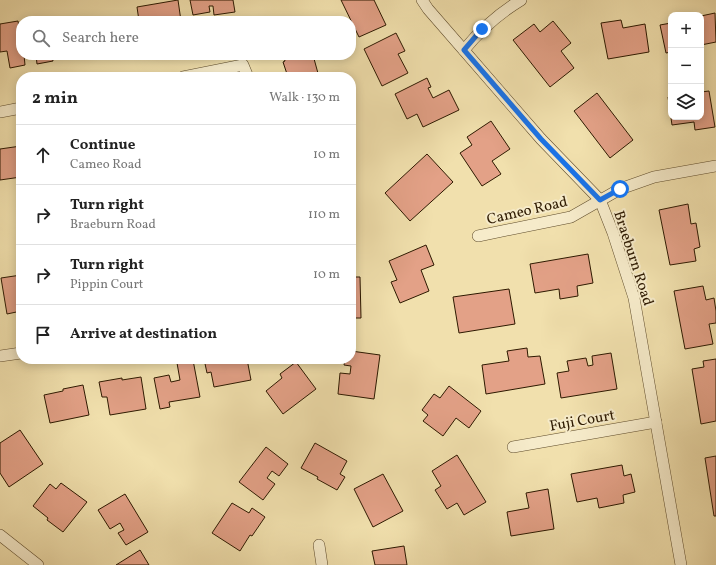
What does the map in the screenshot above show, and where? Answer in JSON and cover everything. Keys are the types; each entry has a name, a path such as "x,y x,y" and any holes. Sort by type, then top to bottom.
{"street":[{"name":"Braeburn Road","path":"422,0 428,9 541,139 600,200 613,233 634,298 681,565"},
{"path":"464,50 482,29 504,11 521,0"},
{"path":"208,72 243,65 246,72"},
{"path":"0,112 16,109"},
{"name":"Cameo Road","path":"478,236 571,217 620,189 654,177 716,166"},
{"path":"0,356 16,353"},
{"name":"Fuji Court","path":"513,447 656,422"},
{"path":"0,535 38,565"},
{"path":"319,545 322,565"}],"building":[{"path":"178,0 180,16 138,16 137,7"},
{"path":"190,0 233,0 235,12 214,15 213,6 209,6 210,12 193,15"},
{"path":"341,0 374,0 386,25 359,37 356,31 356,16 349,16"},
{"path":"715,13 716,42 704,44 704,15"},
{"path":"621,20 623,28 645,24 649,52 608,59 601,23"},
{"path":"16,21 16,60 24,60 25,65 10,68 7,51 0,52 0,24"},
{"path":"553,21 571,43 561,51 574,68 550,87 513,40 534,24 540,32"},
{"path":"668,24 668,53 666,53 660,25"},
{"path":"396,33 405,51 398,54 408,73 382,86 364,49"},
{"path":"37,60 53,60 53,61 37,64"},
{"path":"314,60 318,72 286,72 283,62"},
{"path":"427,78 431,87 428,88 433,98 449,90 459,110 423,127 417,114 407,119 395,94"},
{"path":"709,91 715,127 695,130 694,122 672,125 671,120 704,120 704,92"},
{"path":"597,93 633,140 610,158 574,111"},
{"path":"491,121 510,149 492,161 501,174 482,186 460,153 472,145 467,137"},
{"path":"16,147 16,178 0,180 0,149"},
{"path":"427,154 453,182 410,221 385,193"},
{"path":"688,204 691,224 696,223 700,247 694,249 696,261 670,265 659,210"},
{"path":"426,245 434,265 421,270 429,291 400,303 391,282 397,280 389,261"},
{"path":"588,254 593,283 577,286 578,296 560,299 559,289 535,293 530,264"},
{"path":"16,276 16,312 7,314 1,278"},
{"path":"356,277 360,277 361,318 356,318"},
{"path":"703,286 706,300 714,298 716,323 709,324 713,344 685,349 674,291"},
{"path":"509,289 515,324 459,333 453,297"},
{"path":"527,348 528,357 540,356 545,384 486,394 482,365 509,361 507,351"},
{"path":"356,352 380,355 374,399 338,394 340,373 350,374 351,366 344,365 356,364"},
{"path":"611,353 617,389 561,398 557,373 569,371 567,361 586,358 588,366 593,365 592,356"},
{"path":"716,359 716,421 701,424 692,369 704,367 703,361"},
{"path":"177,364 194,364 200,397 169,402 170,407 160,409 154,378 169,375 171,382 180,380"},
{"path":"205,364 248,364 251,380 214,387 211,372 207,373"},
{"path":"293,364 297,364 316,389 283,414 266,391 282,378 280,374"},
{"path":"141,377 146,409 110,415 107,397 102,397 99,382 122,378 122,380"},
{"path":"83,385 89,415 50,423 44,395"},
{"path":"449,386 481,411 469,428 456,418 443,436 423,421 428,415 422,410 434,394 440,398"},
{"path":"20,430 43,464 9,487 0,473 0,443"},
{"path":"315,443 347,461 340,474 345,477 337,490 301,468"},
{"path":"266,447 288,464 279,476 272,471 267,478 275,484 263,500 239,482"},
{"path":"457,455 486,502 464,515 457,503 447,509 435,490 441,486 432,471"},
{"path":"716,456 716,516 714,516 705,458"},
{"path":"622,465 624,476 631,474 635,492 623,495 624,503 599,508 597,498 577,502 571,474"},
{"path":"383,474 403,511 373,527 354,489"},
{"path":"61,483 87,502 63,532 47,520 48,518 33,506 50,484 56,489"},
{"path":"548,489 554,529 511,536 507,512 529,508 526,493"},
{"path":"125,494 148,532 126,545 118,533 124,530 120,523 110,529 98,510"},
{"path":"232,503 249,513 252,508 265,517 252,536 250,535 240,551 212,533"},
{"path":"404,546 407,565 375,565 372,551"},
{"path":"140,550 149,565 116,565"}],"route":[{"path":"482,29 464,50 541,139 600,200 620,189"}]}
